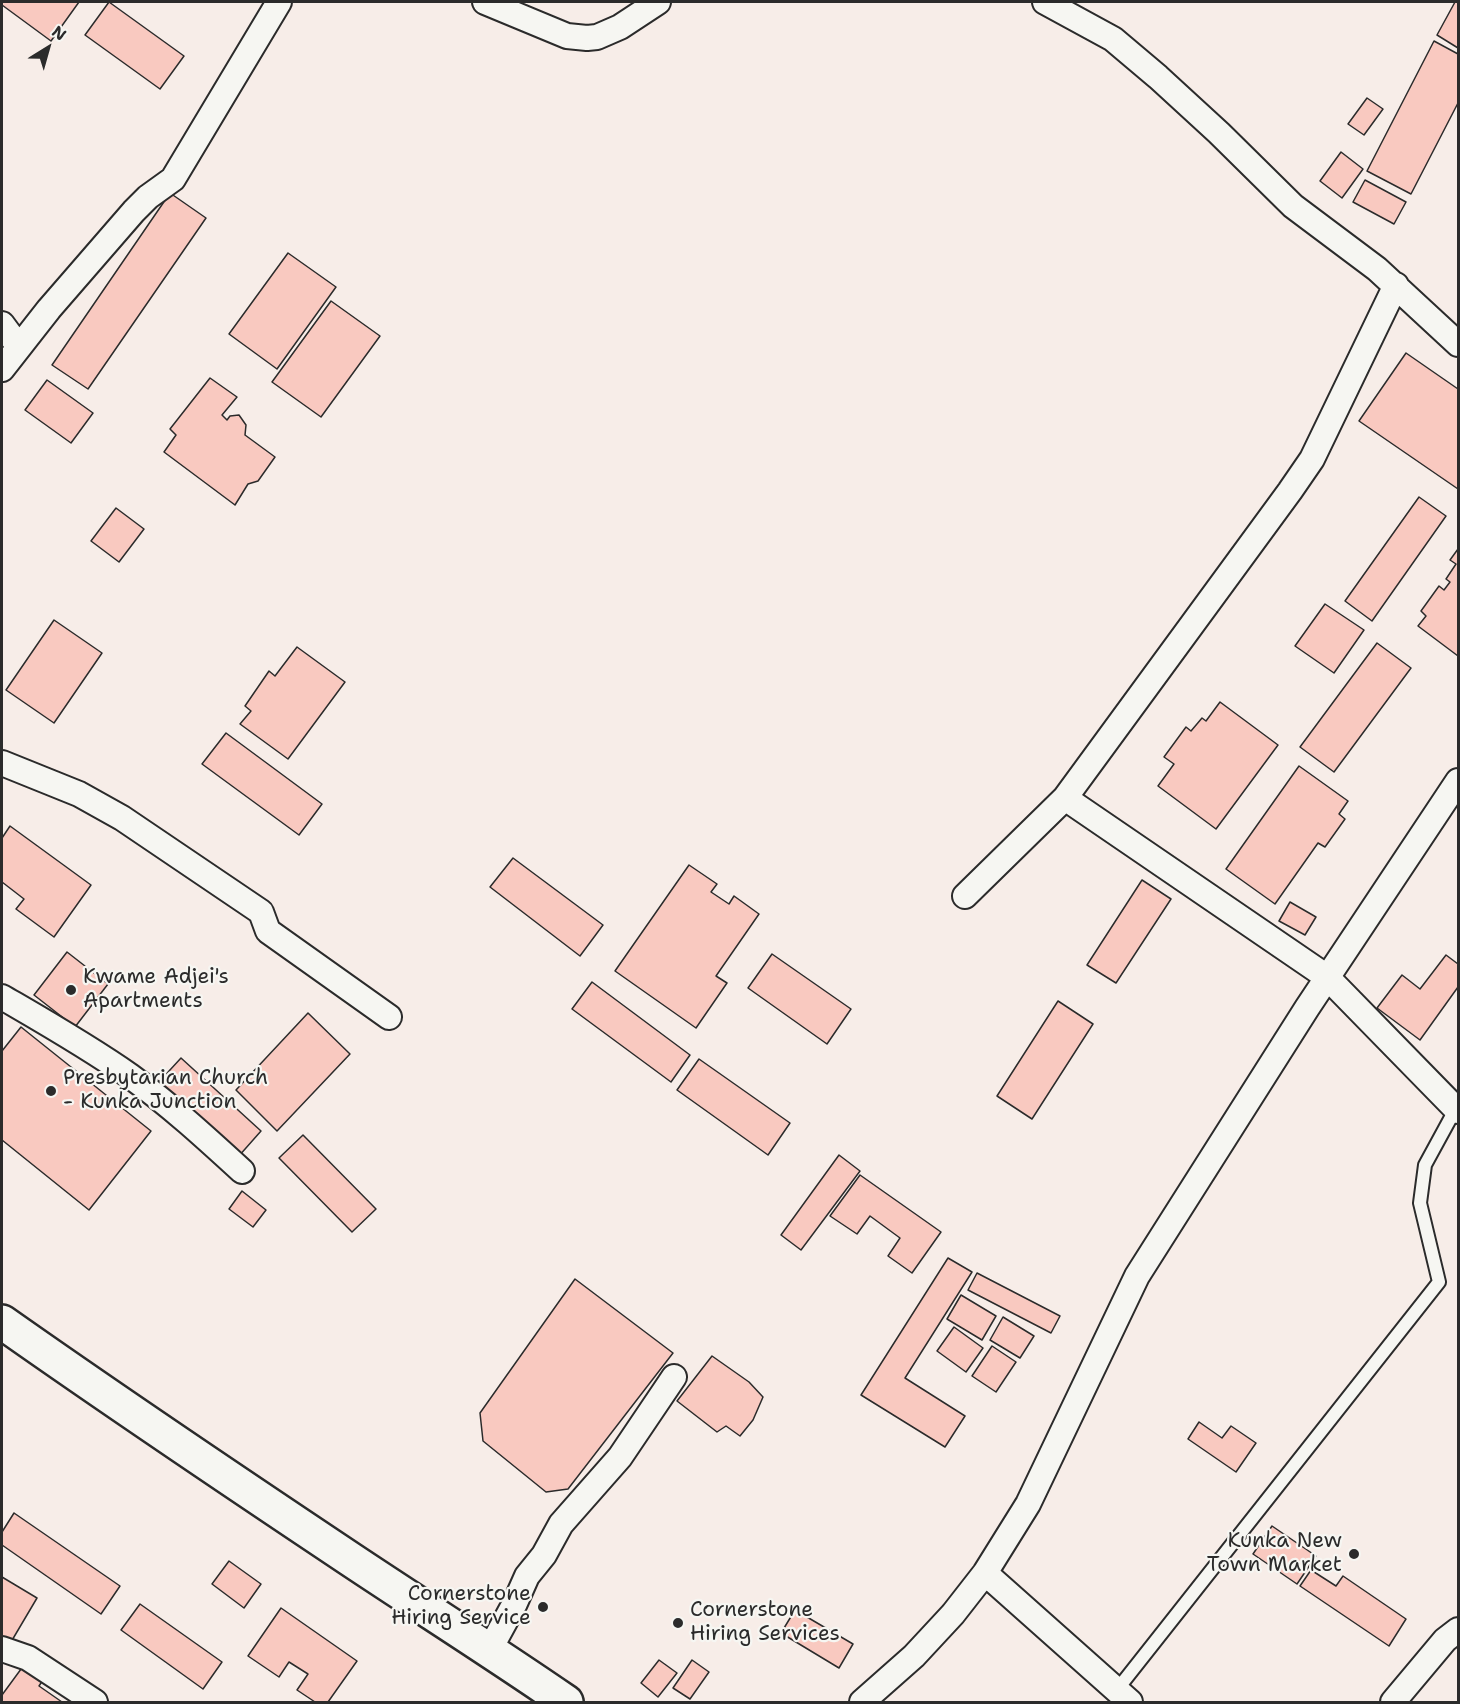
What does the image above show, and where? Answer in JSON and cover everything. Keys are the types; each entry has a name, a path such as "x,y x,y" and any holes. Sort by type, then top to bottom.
{"street":[{"path":"2,369 49,309 134,211 147,197 173,179 279,2"},
{"path":"485,2 567,36 587,38 597,37 620,27 658,2"},
{"path":"1045,2 1082,10 1219,133 1293,206 1377,269 1458,344"},
{"path":"965,896 1065,798 1312,459 1396,285"},
{"path":"2,324 19,347"},
{"path":"2,763 79,794 122,818 237,894 261,912 268,931 388,1017"},
{"path":"862,1702 914,1656 953,1614 985,1573 1028,1504 1137,1276 1327,977 1458,781"},
{"path":"1065,798 1327,977 1457,1110"},
{"path":"2,997 59,1030 131,1077 192,1125 242,1172"},
{"path":"2,1322 243,1488 490,1649 566,1702"},
{"path":"490,1649 527,1576 544,1555 561,1524 620,1457 674,1377"},
{"path":"985,1573 1123,1697"},
{"path":"1393,1702 1445,1640 1458,1630"},
{"path":"2,1649 28,1658 95,1702"}],"lane":[{"path":"1123,1697 1438,1282 1420,1203 1425,1165 1457,1110"}],"building":[{"path":"2,2 79,2 51,41 2,5"},
{"path":"109,2 184,56 160,89 85,35"},
{"path":"1455,2 1458,2 1458,48 1437,35"},
{"path":"1434,41 1458,54 1458,103 1411,194 1367,171"},
{"path":"1367,98 1383,109 1364,135 1348,124"},
{"path":"1341,152 1363,169 1342,198 1320,181"},
{"path":"1365,180 1406,202 1394,224 1353,202"},
{"path":"170,193 206,218 88,389 52,365"},
{"path":"288,253 336,287 277,369 229,334"},
{"path":"331,301 380,336 321,417 272,382"},
{"path":"1406,353 1458,389 1458,489 1359,421"},
{"path":"210,378 237,397 222,415 227,420 230,416 239,415 246,425 245,435 275,457 258,481 248,484 235,505 164,452 176,435 170,429"},
{"path":"47,380 93,413 71,443 25,410"},
{"path":"1419,497 1446,516 1372,621 1345,601"},
{"path":"116,508 144,529 119,562 91,541"},
{"path":"1458,549 1458,656 1418,626 1426,616 1421,611 1439,586 1444,590 1450,582 1446,579 1456,564 1450,560"},
{"path":"1325,604 1364,630 1334,673 1295,646"},
{"path":"54,620 102,653 54,723 6,690"},
{"path":"1377,643 1411,668 1334,772 1300,747"},
{"path":"297,647 345,682 288,759 240,724 251,711 245,706 269,671 275,676"},
{"path":"1220,702 1278,745 1216,829 1158,786 1174,764 1164,757 1186,727 1191,731 1202,718 1206,721"},
{"path":"226,733 322,804 299,835 202,764"},
{"path":"1299,766 1348,801 1339,814 1345,819 1325,847 1318,843 1275,904 1226,869"},
{"path":"10,826 91,885 54,937 16,909 24,899 2,882 2,838"},
{"path":"513,858 603,925 580,956 490,887"},
{"path":"689,865 717,884 711,892 729,904 734,896 759,914 716,976 727,983 696,1028 615,971"},
{"path":"1142,880 1171,899 1116,983 1087,965"},
{"path":"1290,902 1316,917 1305,935 1279,921"},
{"name":"Kwame Adjei's Apartments","path":"67,952 108,984 75,1027 34,995"},
{"path":"772,954 851,1009 827,1044 748,988"},
{"path":"1446,955 1458,964 1458,987 1420,1040 1377,1008 1402,975 1420,989"},
{"path":"592,982 690,1055 671,1082 572,1009"},
{"path":"1058,1001 1093,1024 1032,1119 997,1096"},
{"path":"308,1013 350,1054 277,1131 236,1090"},
{"name":"Presbytarian Church - Kunka Junction","path":"21,1027 151,1131 89,1210 2,1140 2,1051"},
{"path":"181,1058 261,1131 238,1157 158,1083"},
{"path":"699,1059 790,1123 768,1155 677,1090"},
{"path":"303,1135 376,1209 352,1232 279,1158"},
{"path":"839,1155 860,1171 801,1250 781,1235"},
{"path":"860,1175 941,1232 912,1273 888,1256 900,1238 870,1216 857,1234 830,1216"},
{"path":"242,1191 266,1210 253,1227 229,1209"},
{"path":"948,1258 972,1272 905,1378 965,1416 945,1447 861,1395"},
{"path":"977,1273 1060,1316 1051,1333 968,1290"},
{"path":"575,1279 673,1353 568,1489 546,1492 483,1441 480,1413"},
{"path":"961,1295 996,1316 982,1340 947,1319"},
{"path":"1003,1317 1034,1336 1020,1358 990,1340"},
{"path":"954,1327 983,1348 966,1372 937,1351"},
{"path":"992,1346 1016,1362 996,1392 972,1376"},
{"path":"712,1356 749,1382 763,1397 753,1420 740,1436 726,1426 717,1432 677,1401"},
{"path":"1199,1422 1222,1438 1231,1426 1256,1443 1236,1472 1188,1439"},
{"path":"14,1513 120,1586 101,1614 2,1545 2,1532"},
{"path":"1272,1526 1316,1556 1297,1584 1253,1554"},
{"path":"229,1561 261,1584 244,1608 212,1584"},
{"path":"1311,1570 1336,1586 1343,1576 1406,1619 1389,1646 1300,1586"},
{"path":"2,1577 37,1598 11,1642 2,1636"},
{"path":"140,1604 222,1662 203,1689 121,1630"},
{"path":"281,1608 357,1661 328,1702 315,1702 297,1690 308,1674 289,1662 279,1677 248,1656"},
{"path":"795,1610 853,1644 839,1668 781,1633"},
{"path":"659,1660 677,1673 658,1697 641,1683"},
{"path":"692,1660 709,1672 690,1699 673,1688"},
{"path":"24,1665 43,1680 39,1686 62,1702 2,1702 2,1695"}],"place":[{"name":"Kwame Adjei's Apartments","path":"71,990"},
{"name":"Presbytarian Church - Kunka Junction","path":"51,1091"},
{"name":"Kunka New Town Market","path":"1354,1554"},
{"name":"Cornerstone Hiring Service","path":"543,1607"},
{"name":"Cornerstone Hiring Services","path":"678,1623"}]}
